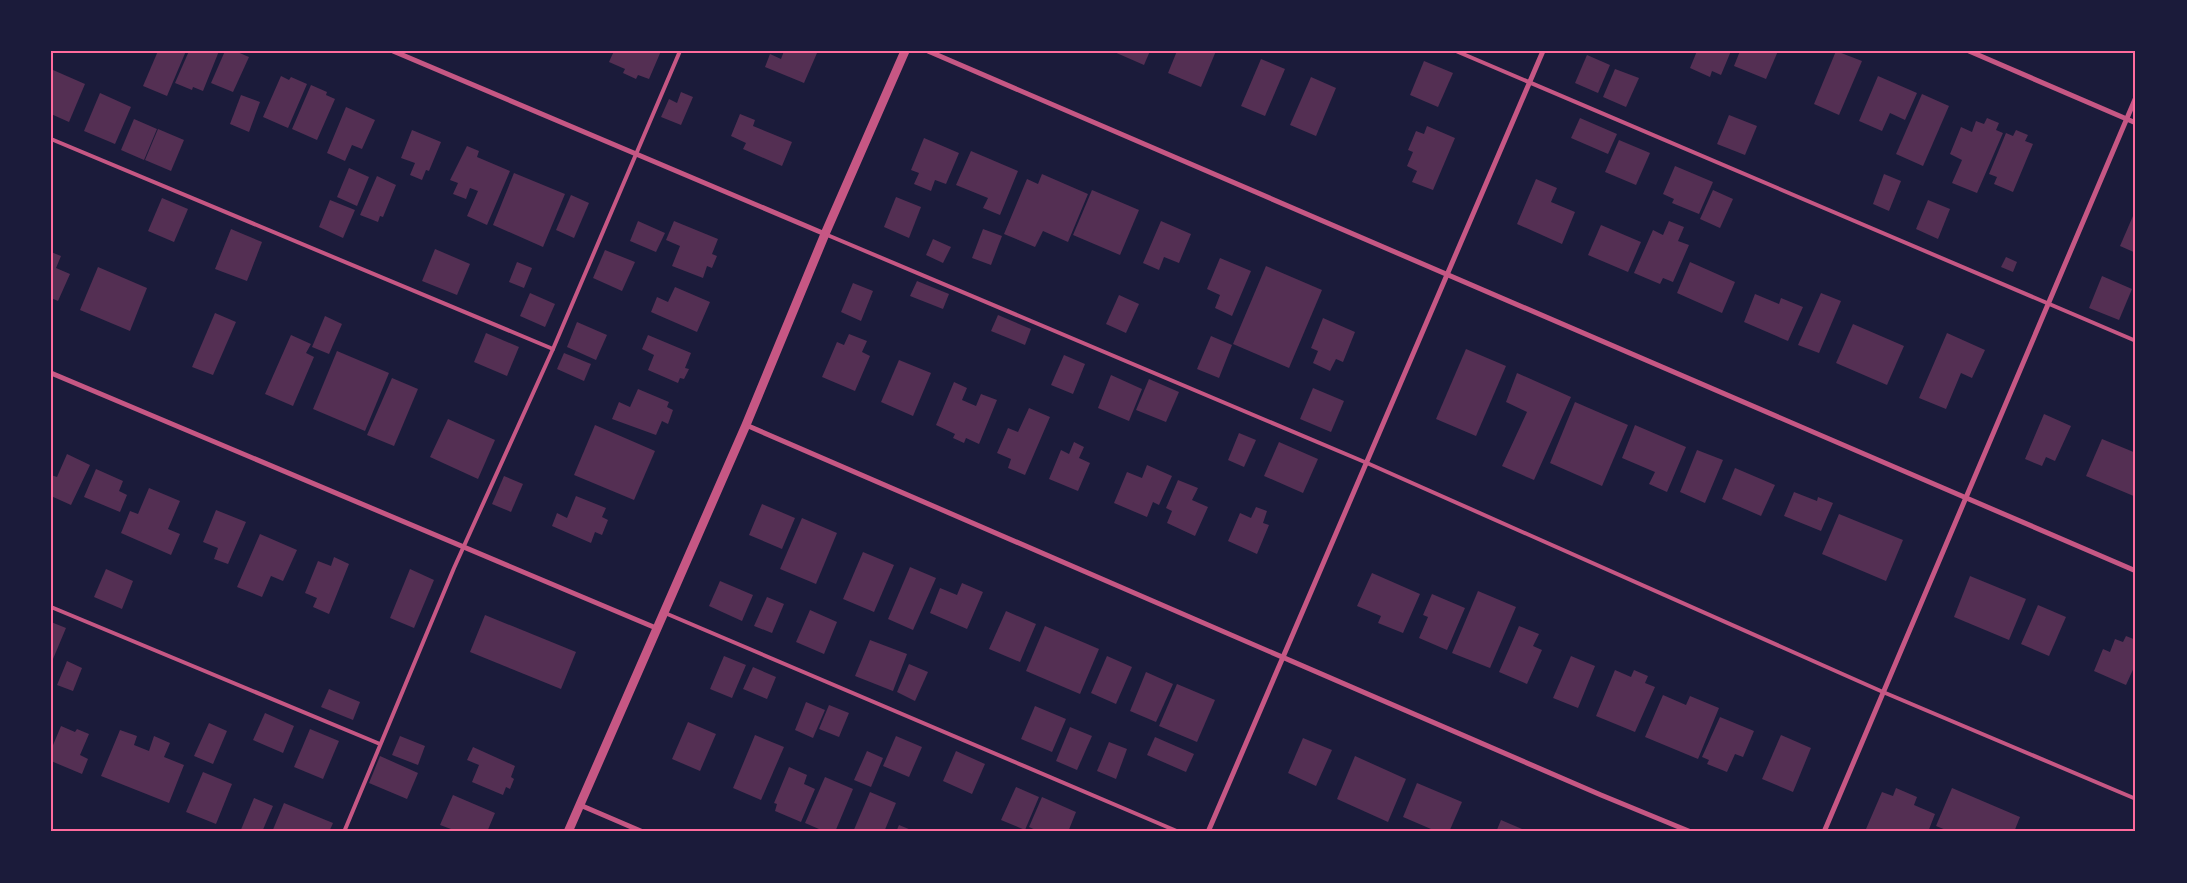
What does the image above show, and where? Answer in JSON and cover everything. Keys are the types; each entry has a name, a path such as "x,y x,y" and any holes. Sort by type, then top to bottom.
{"street":[{"path":"393,51 825,234"},
{"path":"568,832 746,425 825,234 905,51"},
{"path":"928,51 2136,571"},
{"path":"1208,832 1543,51"},
{"path":"1969,51 2136,123"},
{"path":"1824,832 2136,97"},
{"path":"51,373 656,628"},
{"path":"746,425 1601,795 1691,832"},
{"path":"580,805 643,832"}],"lane":[{"path":"344,832 463,548 553,348 680,51"},
{"path":"1456,51 2136,341"},
{"path":"51,139 553,348"},
{"path":"825,234 1368,462 1883,692 2136,799"},
{"path":"51,606 380,744"},
{"path":"663,612 1179,832"}],"building":[{"path":"158,51 186,51 167,96 143,86"},
{"path":"189,51 219,51 203,91 193,87 192,90 175,83"},
{"path":"225,51 235,51 249,57 233,92 211,83"},
{"path":"614,51 661,51 649,79 638,75 636,79 623,73 625,69 609,62"},
{"path":"784,51 812,51 817,53 804,83 765,67 770,54 781,59"},
{"path":"1112,51 1150,51 1144,65"},
{"path":"1177,51 1216,51 1201,87 1168,73"},
{"path":"1697,51 1731,51 1721,75 1712,71 1710,77 1690,68"},
{"path":"1740,51 1778,51 1766,79 1734,66"},
{"path":"1836,51 1862,61 1839,115 1814,104"},
{"path":"1587,55 1610,65 1598,93 1575,83"},
{"path":"1261,59 1285,69 1265,116 1241,106"},
{"path":"1424,61 1453,73 1438,107 1410,95"},
{"path":"1615,69 1639,78 1626,107 1603,97"},
{"path":"53,70 85,84 69,122 51,114 51,75"},
{"path":"281,76 289,80 291,77 307,84 288,128 263,117"},
{"path":"1878,76 1917,93 1905,120 1890,113 1882,131 1859,121"},
{"path":"1311,77 1336,88 1316,136 1290,125"},
{"path":"311,85 327,92 326,95 335,99 317,140 292,129"},
{"path":"681,92 693,97 681,125 661,117 669,99 677,103"},
{"path":"100,93 131,107 115,144 84,131"},
{"path":"1922,94 1949,106 1923,166 1896,154"},
{"path":"241,95 260,102 249,132 230,124"},
{"path":"346,107 375,120 362,149 352,145 345,161 327,153"},
{"path":"740,114 755,120 753,126 792,142 782,166 743,149 746,143 731,136"},
{"path":"1729,115 1757,126 1745,155 1717,144"},
{"path":"1580,118 1617,134 1608,154 1571,138"},
{"path":"1987,118 1999,123 1996,130 2003,133 1977,193 1952,183 1962,160 1950,154 1961,127 1972,132 1976,121 1984,124"},
{"path":"134,119 157,129 144,160 121,150"},
{"path":"1427,126 1455,138 1433,190 1412,182 1417,171 1407,166 1413,152 1408,150 1416,131 1424,134"},
{"path":"158,129 184,140 171,171 145,160"},
{"path":"412,130 441,142 429,171 426,170 422,180 410,175 415,163 401,158"},
{"path":"2016,130 2028,135 2025,141 2033,144 2013,192 1994,184 1997,177 1989,174 2006,133 2013,136"},
{"path":"924,138 959,153 946,184 935,180 931,191 914,184 919,173 911,170"},
{"path":"1619,140 1650,153 1636,185 1605,172"},
{"path":"467,146 479,151 477,157 510,171 487,225 467,216 478,191 470,188 466,199 453,194 458,183 450,180"},
{"path":"971,151 1018,171 1000,215 983,208 988,198 956,185"},
{"path":"1675,166 1713,182 1699,214 1672,203 1674,199 1663,194"},
{"path":"349,168 369,177 357,206 337,197"},
{"path":"514,173 565,194 543,247 493,225"},
{"path":"1042,174 1088,194 1068,242 1043,231 1035,247 1004,234 1027,179 1038,184"},
{"path":"1884,174 1901,181 1889,211 1873,204"},
{"path":"377,176 396,185 383,217 380,216 378,222 360,215"},
{"path":"1536,179 1557,188 1551,202 1575,212 1562,244 1517,224"},
{"path":"1092,190 1139,210 1120,255 1073,235"},
{"path":"1713,190 1733,199 1720,228 1700,219"},
{"path":"571,195 589,203 574,238 556,230"},
{"path":"896,197 921,207 909,238 884,227"},
{"path":"162,198 188,209 174,242 148,231"},
{"path":"330,200 355,210 343,238 319,227"},
{"path":"1928,200 1950,209 1938,239 1916,229"},
{"path":"2136,209 2136,253 2120,246"},
{"path":"638,221 665,233 656,252 630,241"},
{"path":"674,221 718,239 712,254 717,256 712,268 707,266 703,278 672,266 680,246 666,240"},
{"path":"1161,221 1191,234 1179,263 1164,257 1159,270 1143,263"},
{"path":"1669,221 1684,227 1678,241 1689,245 1673,282 1663,278 1660,284 1634,273 1653,230 1663,235"},
{"path":"1601,225 1641,242 1628,272 1588,255"},
{"path":"231,229 262,242 247,281 215,269"},
{"path":"983,229 1002,236 991,265 972,258"},
{"path":"933,239 951,247 943,263 926,255"},
{"path":"435,249 470,264 457,295 422,281"},
{"path":"605,250 635,262 622,291 593,278"},
{"path":"51,252 61,256 56,268 70,274 58,301 51,298"},
{"path":"2006,257 2017,262 2013,272 2001,267"},
{"path":"1220,258 1251,271 1232,316 1215,308 1220,295 1207,289"},
{"path":"517,262 532,268 524,288 509,282"},
{"path":"1690,262 1735,282 1722,313 1677,293"},
{"path":"1266,266 1322,290 1289,368 1233,344"},
{"path":"98,267 147,288 130,331 80,310"},
{"path":"2102,276 2132,289 2119,320 2089,308"},
{"path":"917,281 949,294 943,309 910,296"},
{"path":"853,283 873,291 861,321 841,312"},
{"path":"675,287 710,302 697,332 651,312 657,297 668,302"},
{"path":"530,293 555,304 545,327 520,316"},
{"path":"1821,293 1841,301 1819,353 1798,345"},
{"path":"1755,294 1779,304 1781,298 1803,307 1788,341 1744,322"},
{"path":"1119,295 1139,304 1126,333 1106,324"},
{"path":"215,313 236,322 213,375 192,367"},
{"path":"998,315 1031,329 1025,345 991,331"},
{"path":"325,316 342,324 329,354 312,347"},
{"path":"1323,318 1355,332 1343,362 1336,359 1330,371 1313,363 1318,351 1311,348"},
{"path":"577,322 607,335 596,360 567,347"},
{"path":"1853,324 1904,346 1887,385 1836,363"},
{"path":"486,333 519,347 507,376 474,362"},
{"path":"1947,333 1985,350 1972,378 1961,373 1946,409 1919,398"},
{"path":"849,334 867,341 862,352 870,356 855,391 822,377 837,342 844,345"},
{"path":"291,335 311,344 306,353 314,357 293,406 265,394"},
{"path":"648,335 691,353 685,368 689,369 684,379 680,378 678,383 648,370 654,355 642,349"},
{"path":"1211,336 1232,345 1219,378 1197,369"},
{"path":"1466,349 1506,366 1476,436 1436,419"},
{"path":"337,351 389,373 365,431 313,409"},
{"path":"564,353 591,364 584,381 557,369"},
{"path":"1064,355 1085,364 1073,394 1051,385"},
{"path":"899,360 931,373 913,416 881,402"},
{"path":"1517,373 1571,397 1534,480 1502,466 1527,412 1506,402"},
{"path":"1111,375 1142,389 1129,421 1098,408"},
{"path":"392,378 418,389 394,446 367,435"},
{"path":"1149,379 1179,392 1166,422 1136,410"},
{"path":"954,382 967,388 962,400 976,406 981,394 997,400 979,444 966,438 964,443 953,438 955,434 936,425"},
{"path":"1313,388 1344,401 1331,432 1300,419"},
{"path":"638,389 669,402 667,407 673,410 668,424 662,421 656,435 612,419 619,402 630,407"},
{"path":"1575,402 1628,425 1602,486 1550,463"},
{"path":"1029,408 1050,417 1025,475 1008,468 1011,459 997,453 1008,428 1018,432"},
{"path":"2044,414 2071,426 2055,461 2046,457 2042,466 2025,459"},
{"path":"448,419 495,440 478,479 430,457"},
{"path":"595,425 655,451 634,500 574,475"},
{"path":"1635,425 1686,447 1667,492 1649,484 1655,472 1622,458"},
{"path":"1239,433 1256,440 1244,467 1228,460"},
{"path":"2102,439 2136,453 2136,497 2086,476"},
{"path":"1074,442 1084,447 1079,458 1090,463 1078,491 1049,479 1061,450 1069,454"},
{"path":"1279,442 1318,459 1303,493 1264,476"},
{"path":"1697,450 1723,460 1705,503 1680,492"},
{"path":"67,454 90,465 71,505 51,496 51,475 57,477"},
{"path":"1147,465 1172,476 1159,505 1153,502 1147,517 1114,503 1127,472 1142,478"},
{"path":"1735,468 1775,485 1761,516 1722,499"},
{"path":"96,469 123,481 119,491 127,495 120,512 84,497"},
{"path":"504,476 523,484 511,512 492,504"},
{"path":"1178,480 1198,488 1192,500 1208,507 1195,536 1167,523 1172,511 1166,508"},
{"path":"149,488 180,501 168,529 180,534 171,555 121,533 130,511 138,514"},
{"path":"1794,492 1817,501 1818,497 1833,503 1821,531 1784,516"},
{"path":"576,496 606,508 602,517 608,520 602,535 595,532 591,543 552,526 557,513 567,518"},
{"path":"762,504 795,518 782,549 749,535"},
{"path":"1256,507 1267,511 1263,523 1269,525 1257,554 1228,541 1240,513 1251,518"},
{"path":"216,510 246,522 228,564 214,559 218,548 203,542"},
{"path":"1839,514 1903,540 1886,581 1822,554"},
{"path":"802,518 837,533 816,584 780,569"},
{"path":"260,534 297,550 283,581 271,576 262,597 237,587"},
{"path":"863,552 894,565 874,612 843,599"},
{"path":"334,557 349,564 329,614 313,607 317,598 305,593 318,561 331,566"},
{"path":"910,567 936,578 913,630 888,619"},
{"path":"106,569 133,581 122,609 94,597"},
{"path":"410,569 434,580 414,628 390,618"},
{"path":"1372,573 1420,594 1403,633 1378,623 1381,616 1357,606"},
{"path":"1970,576 2026,599 2009,640 1954,617"},
{"path":"720,581 753,595 742,621 709,606"},
{"path":"962,583 983,592 967,629 930,613 940,588 957,595"},
{"path":"1478,591 1516,607 1490,668 1452,653"},
{"path":"1432,594 1465,608 1447,650 1419,638 1428,617 1423,615"},
{"path":"767,597 784,604 772,633 754,626"},
{"path":"2038,605 2066,617 2049,656 2021,644"},
{"path":"810,610 837,622 824,654 796,642"},
{"path":"1006,611 1036,624 1020,662 989,649"},
{"path":"485,615 576,652 561,689 470,652"},
{"path":"51,622 66,628 53,659 51,658"},
{"path":"1045,626 1099,649 1080,694 1026,671"},
{"path":"1519,626 1539,634 1533,646 1542,650 1527,684 1499,672"},
{"path":"2126,636 2136,640 2136,663 2126,685 2094,671 2103,649 2110,652 2115,639 2123,642"},
{"path":"870,640 907,654 893,691 855,676"},
{"path":"724,656 746,665 732,698 710,689"},
{"path":"1107,656 1132,667 1116,704 1091,693"},
{"path":"1571,656 1595,666 1578,708 1553,698"},
{"path":"67,661 82,668 73,691 57,685"},
{"path":"909,664 928,672 915,701 897,692"},
{"path":"753,667 776,677 767,699 743,689"},
{"path":"1615,670 1631,677 1634,670 1648,676 1645,683 1655,687 1635,732 1596,716"},
{"path":"1146,672 1173,684 1156,722 1130,711"},
{"path":"1177,684 1215,700 1197,742 1159,726"},
{"path":"329,689 360,702 353,720 321,707"},
{"path":"1663,695 1686,705 1690,696 1719,708 1698,759 1645,737"},
{"path":"806,702 825,710 813,738 795,730"},
{"path":"829,705 849,713 839,737 819,729"},
{"path":"1035,706 1066,719 1052,752 1021,739"},
{"path":"265,713 294,726 283,753 253,740"},
{"path":"1720,717 1754,731 1743,757 1735,754 1727,772 1707,764 1709,760 1702,757"},
{"path":"688,722 716,734 700,771 672,759"},
{"path":"209,723 227,731 213,764 194,756"},
{"path":"61,726 75,732 77,729 89,734 80,755 88,759 82,774 51,761 51,750"},
{"path":"1070,727 1092,736 1077,770 1056,761"},
{"path":"310,729 339,741 323,779 294,767"},
{"path":"120,730 137,736 134,745 149,751 154,736 170,743 164,757 184,765 169,803 101,776"},
{"path":"755,735 784,747 761,800 733,788"},
{"path":"1781,735 1811,748 1793,792 1762,779"},
{"path":"400,736 425,746 418,765 392,755"},
{"path":"896,736 922,747 909,777 883,766"},
{"path":"1155,737 1194,754 1186,772 1147,755"},
{"path":"1303,738 1332,750 1316,786 1288,773"},
{"path":"1109,742 1127,749 1116,779 1097,771"},
{"path":"473,747 515,766 511,777 514,779 510,789 506,787 503,795 472,782 479,765 467,760"},
{"path":"867,751 883,758 871,787 854,780"},
{"path":"956,751 985,764 972,794 943,781"},
{"path":"380,756 418,773 407,799 369,783"},
{"path":"1355,756 1406,779 1388,822 1337,799"},
{"path":"789,767 807,775 804,784 815,789 801,822 775,811 777,804 774,803"},
{"path":"203,772 232,784 216,824 186,812"},
{"path":"825,777 853,789 835,832 826,832 805,823"},
{"path":"1417,783 1462,802 1449,832 1438,832 1403,817"},
{"path":"1016,787 1039,797 1025,830 1001,820"},
{"path":"1896,788 1917,797 1914,805 1935,814 1928,832 1873,832 1866,829 1882,792 1893,796"},
{"path":"1952,788 2020,817 2014,832 1951,832 1936,826"},
{"path":"870,792 896,803 884,832 853,832"},
{"path":"453,795 495,813 487,832 450,832 451,829 440,825"},
{"path":"1042,797 1076,812 1068,832 1040,832 1029,827"},
{"path":"254,798 273,806 262,832 240,832"},
{"path":"284,803 333,823 329,832 272,832"},
{"path":"1501,820 1522,829 1521,832 1496,832"},
{"path":"899,825 916,832 896,832"}]}
